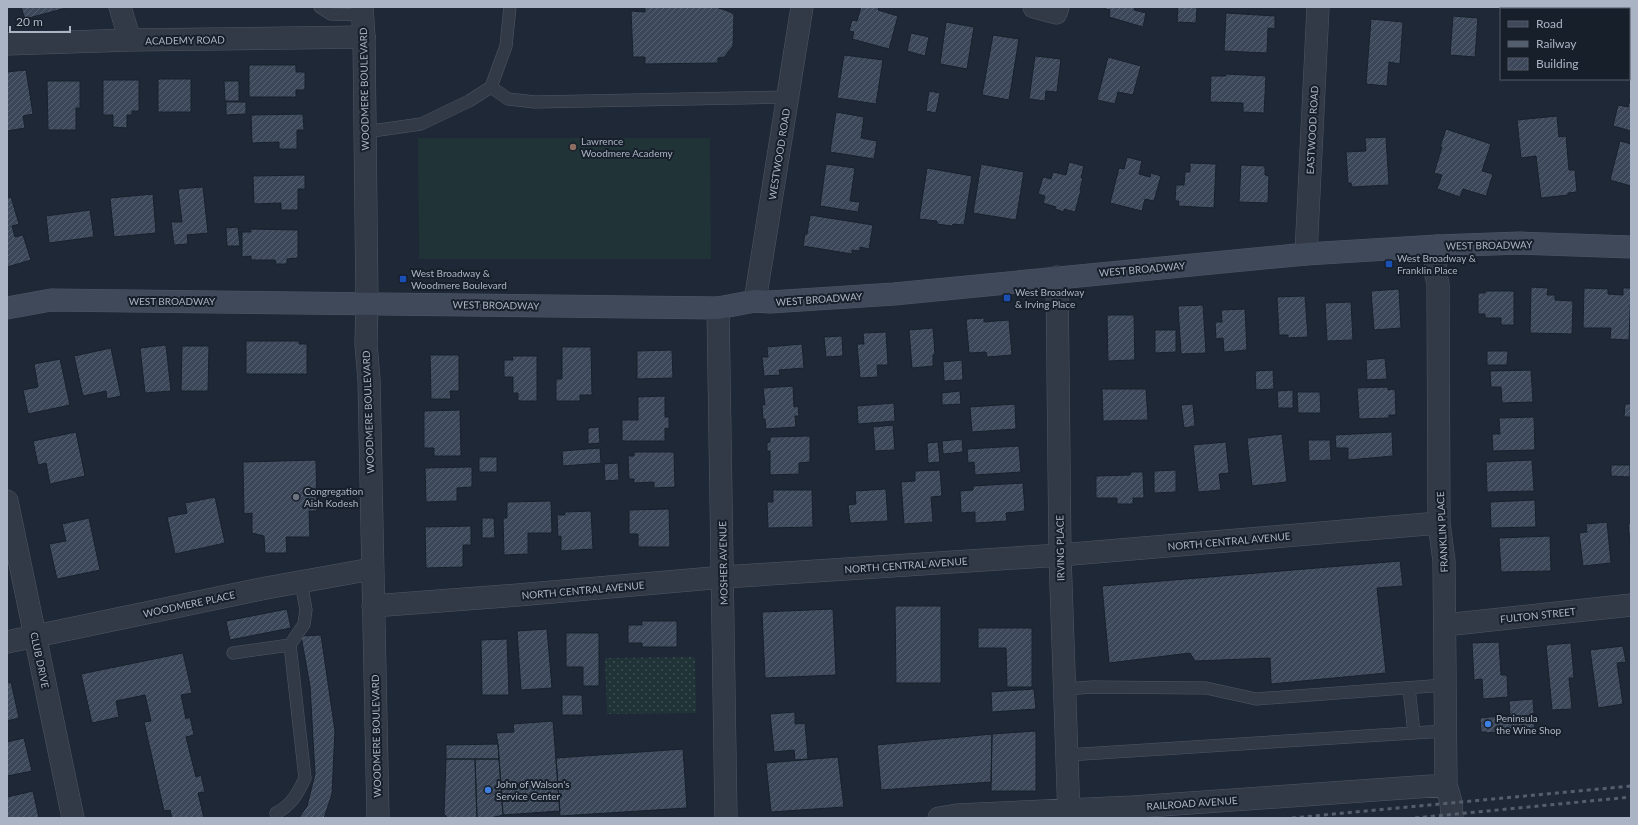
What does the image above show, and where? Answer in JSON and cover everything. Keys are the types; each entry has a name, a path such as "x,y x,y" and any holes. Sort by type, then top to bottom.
{"main road":[{"name":"WEST BROADWAY","path":"7,308 50,300 718,308 755,301 770,302 894,294 1306,254 1437,246 1520,243 1631,247"}],"street":[{"path":"120,7 130,40"},
{"name":"WESTWOOD ROAD","path":"755,301 802,7"},
{"path":"1034,7 1056,13 1058,7"},
{"name":"EASTWOOD ROAD","path":"1306,254 1318,7"},
{"name":"WOODMERE BOULEVARD","path":"362,11 364,37 367,303 366,344 369,380 378,818"},
{"name":"ACADEMY ROAD","path":"7,44 130,40 364,37"},
{"name":"FRANKLIN PLACE","path":"1437,246 1435,270 1438,284 1439,523 1444,561 1446,785 1451,802 1452,818"},
{"name":"IRVING PLACE","path":"1057,277 1060,555 1069,814"},
{"name":"MOSHER AVENUE","path":"718,308 724,577 726,818"},
{"name":"CLUB DRIVE","path":"7,502 73,818"},
{"name":"NORTH CENTRAL AVENUE","path":"373,606 724,577 1060,555 1439,523"},
{"name":"WOODMERE PLACE","path":"7,642 301,582 372,570"},
{"name":"FULTON STREET","path":"1445,625 1631,605"},
{"name":"RAILROAD AVENUE","path":"938,818 957,815 1069,814 1133,807 1446,785"}],"lane":[{"path":"320,7 331,14 362,11"},
{"path":"365,132 421,124 469,101 491,87 506,46 510,7"},
{"path":"491,87 508,99 535,102 788,97"},
{"path":"276,812 286,808 298,794 305,778 290,645 304,624 306,610 301,582"},
{"path":"233,653 290,645"},
{"path":"1065,689 1092,687 1206,688 1256,699 1445,685"},
{"path":"1409,688 1414,733"},
{"path":"1067,755 1445,731"}],"green space":[{"path":"418,138 710,138 711,259 419,259"},
{"path":"695,657 696,713 607,714 605,658"}],"building":[{"path":"21,7 66,7 66,8 25,19"},
{"path":"645,7 715,7 725,10 734,14 733,46 724,57 718,58 718,63 645,64 645,57 633,57 631,11 645,12"},
{"path":"861,7 879,7 878,10 898,16 889,49 852,39 854,32 849,31 852,20 857,21"},
{"path":"1103,7 1135,7 1134,10 1146,13 1143,27 1109,17 1110,10"},
{"path":"1178,7 1197,7 1196,23 1177,22"},
{"path":"1570,7 1582,8 1549,8"},
{"path":"1226,13 1275,16 1275,29 1268,28 1267,53 1224,51"},
{"path":"1453,16 1478,18 1475,57 1450,55"},
{"path":"1371,19 1403,22 1400,64 1389,62 1387,86 1366,84"},
{"path":"946,22 974,27 967,69 940,64"},
{"path":"911,33 929,37 925,56 907,51"},
{"path":"993,35 1019,39 1009,100 982,95"},
{"path":"844,55 883,60 876,104 837,98"},
{"path":"1035,56 1061,59 1057,92 1046,91 1045,101 1029,99"},
{"path":"1108,57 1141,66 1133,95 1118,92 1115,104 1097,100"},
{"path":"249,65 296,65 296,72 305,72 305,90 296,90 296,97 249,97"},
{"path":"26,70 33,114 23,116 25,128 7,131 7,72"},
{"path":"1226,74 1266,76 1264,113 1243,112 1243,103 1210,102 1211,76 1226,76"},
{"path":"158,79 191,79 191,112 158,112"},
{"path":"103,80 139,80 139,111 132,111 132,115 127,115 127,128 113,127 113,115 103,115"},
{"path":"47,81 80,81 80,108 76,108 76,130 48,130"},
{"path":"224,81 239,81 239,101 225,101"},
{"path":"929,91 940,93 936,113 926,111"},
{"path":"1631,96 1631,131 1613,126 1618,105 1628,107"},
{"path":"226,102 246,102 246,114 226,115"},
{"path":"836,112 864,117 861,138 877,141 874,159 830,152"},
{"path":"303,114 304,130 297,130 297,149 279,149 279,142 252,143 251,115"},
{"path":"1557,116 1559,137 1566,136 1569,170 1575,170 1577,192 1568,193 1568,195 1541,198 1536,156 1521,158 1517,120"},
{"path":"1446,129 1491,144 1482,171 1493,174 1486,196 1463,189 1460,197 1437,189 1442,175 1434,173"},
{"path":"1386,137 1389,185 1352,187 1351,183 1348,183 1346,152 1366,151 1365,138"},
{"path":"1620,141 1631,144 1631,186 1610,180"},
{"path":"1127,157 1142,161 1139,174 1150,177 1151,173 1161,176 1154,201 1145,199 1142,211 1110,203 1119,168 1124,169"},
{"path":"1069,162 1084,166 1081,178 1083,178 1081,190 1075,212 1064,209 1064,212 1055,209 1056,207 1043,203 1045,196 1038,194 1043,177 1051,179 1053,172 1066,175"},
{"path":"1190,163 1216,164 1214,208 1178,206 1179,201 1175,201 1176,185 1184,185 1185,172 1190,172"},
{"path":"826,164 855,168 850,201 860,202 858,212 820,206"},
{"path":"981,164 1024,172 1016,220 973,213"},
{"path":"1241,165 1265,166 1265,175 1269,176 1268,203 1239,202"},
{"path":"927,168 972,176 964,225 953,224 952,226 937,224 937,221 919,219"},
{"path":"305,175 305,189 298,189 298,210 281,210 281,203 254,204 253,176"},
{"path":"203,187 208,233 187,235 188,244 174,245 171,222 182,222 178,189"},
{"path":"153,194 156,233 114,237 110,198"},
{"path":"11,197 19,224 12,226 15,237 23,235 31,260 7,267 7,198"},
{"path":"90,210 94,237 49,243 46,216"},
{"path":"810,215 873,225 869,249 860,247 860,251 852,250 852,254 803,246 805,234 807,234"},
{"path":"238,227 240,246 227,246 226,228"},
{"path":"250,229 298,230 298,258 287,259 287,264 276,264 275,260 251,260 251,256 242,257 242,232 251,232"},
{"path":"1531,287 1548,288 1547,295 1555,295 1555,300 1573,301 1572,334 1530,333"},
{"path":"1584,288 1608,289 1608,294 1623,295 1623,288 1631,288 1629,340 1610,339 1611,328 1583,328"},
{"path":"1399,289 1401,328 1374,330 1371,291"},
{"path":"1485,291 1514,291 1514,325 1501,325 1501,318 1485,318 1485,314 1478,314 1478,293 1485,293"},
{"path":"1305,296 1308,337 1288,338 1288,335 1279,335 1277,297"},
{"path":"1351,302 1353,340 1327,341 1325,303"},
{"path":"1203,305 1206,353 1181,354 1178,306"},
{"path":"1245,309 1247,350 1224,352 1223,338 1216,339 1215,322 1222,322 1221,310"},
{"path":"1107,315 1134,315 1135,360 1108,361"},
{"path":"984,318 984,322 1009,320 1012,355 987,357 986,352 969,353 966,319"},
{"path":"933,328 935,354 933,355 933,366 912,368 909,330"},
{"path":"1155,330 1176,330 1176,352 1155,353"},
{"path":"886,332 888,365 877,365 878,377 860,378 857,344 864,344 863,333"},
{"path":"842,336 843,356 826,357 824,337"},
{"path":"246,341 299,341 299,344 307,344 307,374 246,374"},
{"path":"802,344 804,368 779,370 780,375 764,376 762,357 768,357 767,347"},
{"path":"166,345 171,391 145,393 140,348"},
{"path":"182,346 209,346 208,391 181,391"},
{"path":"562,347 591,347 592,395 580,395 580,401 556,401 556,379 562,379"},
{"path":"111,348 121,396 107,399 106,391 83,396 74,356"},
{"path":"672,350 673,378 637,379 637,351"},
{"path":"1487,351 1508,351 1507,365 1487,365"},
{"path":"430,355 459,355 459,391 450,391 451,399 431,399"},
{"path":"512,356 537,356 537,401 518,401 518,393 513,393 513,377 504,377 504,360 513,360"},
{"path":"1385,358 1387,379 1367,380 1366,360"},
{"path":"60,359 70,405 28,414 23,390 38,387 34,364"},
{"path":"962,360 963,380 944,381 943,362"},
{"path":"1273,370 1274,389 1256,390 1255,371"},
{"path":"1531,370 1533,402 1502,403 1501,387 1491,387 1490,371"},
{"path":"793,386 794,407 798,406 799,416 795,416 796,427 766,429 765,419 763,419 762,405 765,405 763,388"},
{"path":"1388,387 1388,390 1395,389 1396,415 1389,415 1389,418 1359,419 1357,388"},
{"path":"1102,389 1146,389 1148,420 1103,421"},
{"path":"1293,390 1293,408 1278,408 1277,391"},
{"path":"960,391 961,404 942,405 942,393"},
{"path":"1297,392 1320,392 1321,413 1298,413"},
{"path":"665,396 665,417 669,417 669,429 665,428 665,441 622,441 622,420 638,420 638,397"},
{"path":"894,403 895,421 858,424 857,406"},
{"path":"1015,404 1016,429 972,432 970,407"},
{"path":"1193,404 1195,426 1184,428 1181,405"},
{"path":"1625,404 1631,404 1631,417 1624,417"},
{"path":"460,410 461,456 434,456 434,448 424,448 424,411"},
{"path":"1534,417 1535,450 1493,451 1492,434 1500,434 1499,418"},
{"path":"893,425 895,450 875,451 873,427"},
{"path":"599,427 600,443 588,444 588,428"},
{"path":"76,432 85,476 50,484 46,463 38,465 33,441"},
{"path":"1392,432 1393,456 1348,460 1348,448 1336,448 1335,435"},
{"path":"1282,434 1287,482 1252,486 1247,438"},
{"path":"810,436 810,462 799,463 799,474 770,475 770,451 767,451 767,443 770,442 770,437"},
{"path":"962,439 963,452 943,454 942,441"},
{"path":"1308,440 1330,440 1331,460 1309,461"},
{"path":"938,442 940,462 928,463 927,443"},
{"path":"1226,442 1229,473 1219,474 1221,490 1198,492 1193,445"},
{"path":"1019,446 1021,472 975,475 974,462 968,463 967,449"},
{"path":"600,448 601,463 563,466 562,451"},
{"path":"634,452 674,452 675,487 654,488 654,482 634,483 634,479 629,479 628,456 634,456"},
{"path":"479,457 497,457 497,472 479,472"},
{"path":"316,460 317,511 309,511 310,537 286,537 287,553 265,553 264,536 252,533 252,513 244,514 243,462"},
{"path":"1532,460 1534,491 1487,492 1486,462"},
{"path":"618,463 619,480 605,481 604,464"},
{"path":"1611,465 1630,465 1630,477 1611,476"},
{"path":"472,467 472,487 457,488 457,501 426,502 425,468"},
{"path":"940,470 942,496 931,497 933,522 904,524 901,482 915,481 915,471"},
{"path":"1176,470 1176,492 1154,493 1154,471"},
{"path":"1131,472 1143,472 1144,498 1133,498 1133,504 1117,504 1117,498 1096,498 1096,476 1130,475"},
{"path":"1023,483 1025,511 1006,513 1007,521 975,523 975,512 961,513 960,491 973,490 973,486"},
{"path":"886,489 888,521 850,523 848,505 856,504 855,491"},
{"path":"773,490 812,490 813,527 768,528 767,502 773,502"},
{"path":"215,497 225,543 175,554 167,517 187,513 185,503"},
{"path":"1535,500 1536,527 1491,528 1490,502"},
{"path":"551,501 552,533 528,533 528,554 504,555 503,518 507,518 507,502"},
{"path":"669,509 670,547 638,547 638,534 629,534 629,510"},
{"path":"591,511 593,549 561,551 561,536 558,537 557,515 565,515 565,512"},
{"path":"89,518 100,570 57,579 49,544 66,541 62,524"},
{"path":"482,518 494,518 495,538 482,538"},
{"path":"1607,522 1611,563 1583,566 1579,533 1587,532 1586,524"},
{"path":"1628,524 1631,524 1631,552"},
{"path":"471,526 471,545 463,545 463,567 426,568 425,527"},
{"path":"1550,536 1551,571 1501,572 1499,538"},
{"path":"1400,561 1403,586 1377,588 1386,673 1271,684 1270,658 1195,661 1190,653 1109,663 1102,586"},
{"path":"895,606 941,606 941,683 896,683"},
{"path":"287,609 291,628 230,640 226,621"},
{"path":"833,609 836,675 765,678 762,612"},
{"path":"642,621 677,621 677,647 642,647 642,643 628,643 628,625 642,625"},
{"path":"978,628 1032,628 1032,687 1007,687 1006,648 978,648"},
{"path":"547,629 552,688 521,690 517,631"},
{"path":"566,633 599,633 599,686 583,686 583,667 566,667"},
{"path":"321,635 335,731 332,794 324,818 299,818 307,806 315,774 310,686 301,636"},
{"path":"507,639 509,695 482,695 481,640"},
{"path":"1499,642 1501,675 1507,675 1508,697 1483,699 1482,679 1474,680 1472,643"},
{"path":"1571,643 1574,678 1569,678 1572,709 1552,710 1546,645"},
{"path":"1623,646 1626,662 1617,663 1623,704 1598,708 1590,650"},
{"path":"183,653 192,693 181,695 186,719 190,717 194,735 186,737 196,777 201,775 205,792 198,793 204,818 172,818 170,810 164,811 144,722 151,721 145,695 116,701 119,717 92,723 81,674"},
{"path":"11,682 19,718 7,721 7,683"},
{"path":"1034,689 1036,709 992,712 991,692"},
{"path":"562,695 582,695 583,715 562,715"},
{"path":"1533,699 1535,729 1486,733 1481,732 1480,718 1510,715 1509,701"},
{"path":"795,712 795,724 805,723 808,759 795,760 794,750 774,752 770,714"},
{"path":"553,721 560,811 503,815 496,733 514,732 513,724"},
{"path":"1036,731 1036,791 991,791 992,734"},
{"path":"992,734 991,782 881,790 877,745"},
{"path":"24,738 32,771 7,776 7,742"},
{"path":"498,744 499,759 446,759 446,745"},
{"path":"683,749 687,808 560,816 556,758"},
{"path":"838,757 844,807 771,812 766,763"},
{"path":"446,759 475,759 477,818 448,818 444,814"},
{"path":"475,759 499,759 503,815 490,818 477,818"},
{"path":"33,791 39,818 7,818 7,797"}],"railway":[{"path":"1292,818 1631,786"},
{"path":"1415,818 1631,797"}],"place":[{"name":"Lawrence Woodmere Academy","path":"573,147"},
{"name":"West Broadway & Franklin Place","path":"1389,264"},
{"name":"West Broadway & Woodmere Boulevard","path":"403,279"},
{"name":"West Broadway & Irving Place","path":"1007,298"},
{"name":"Congregation Aish Kodesh","path":"296,497"},
{"name":"Peninsula the Wine Shop","path":"1488,724"},
{"name":"John of Walson's Service Center","path":"488,790"}]}
